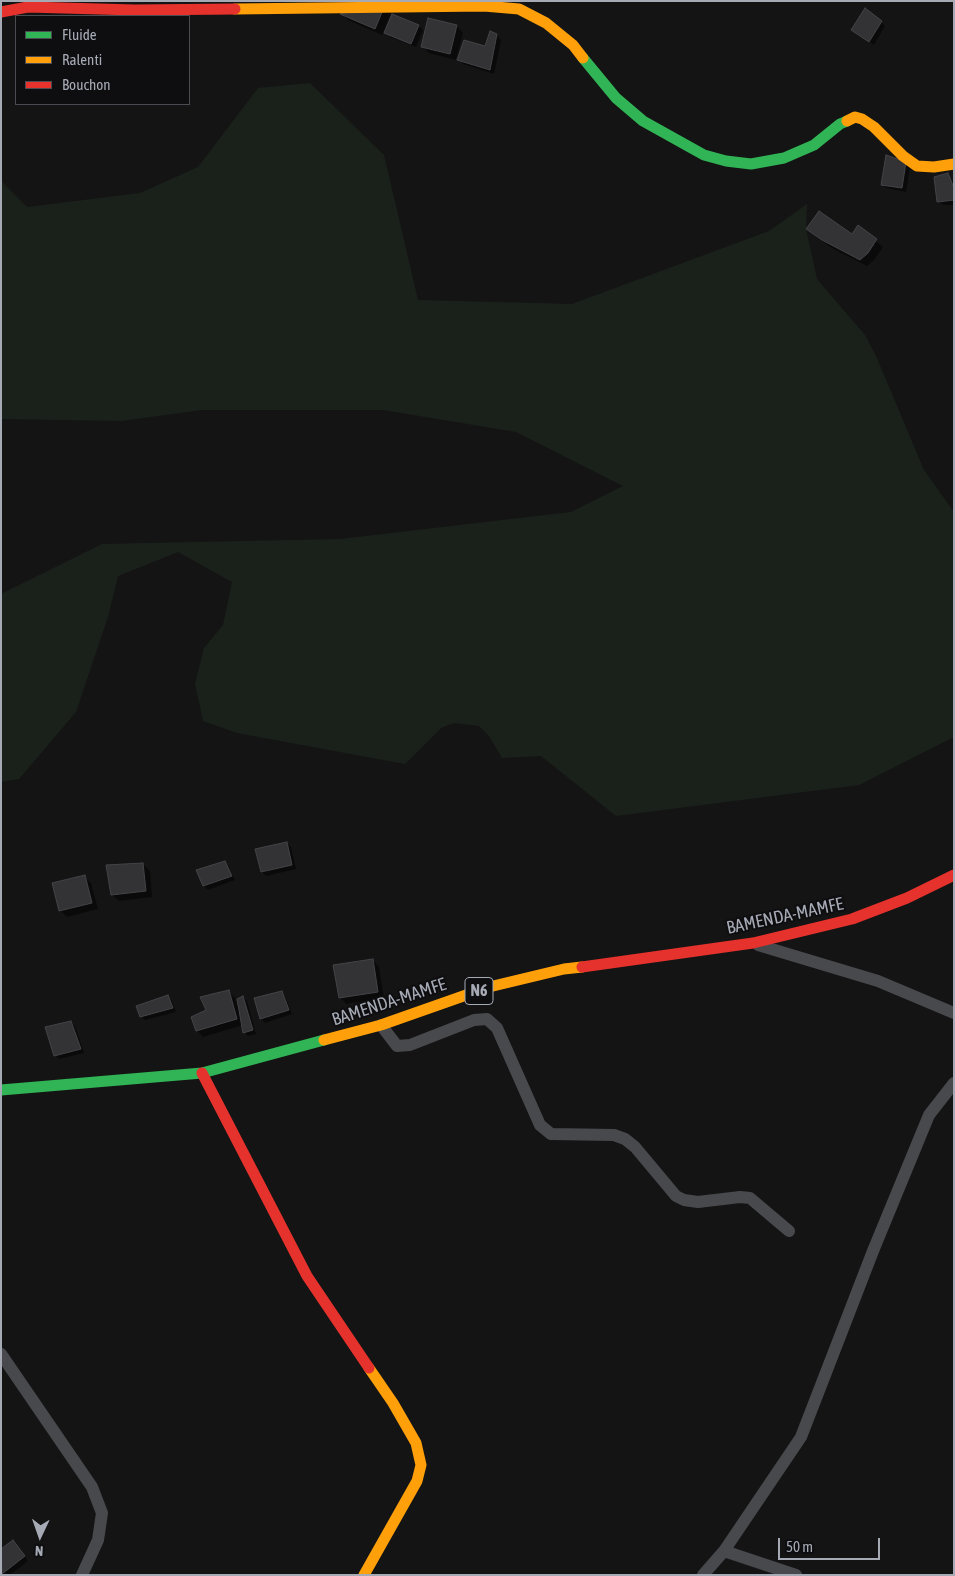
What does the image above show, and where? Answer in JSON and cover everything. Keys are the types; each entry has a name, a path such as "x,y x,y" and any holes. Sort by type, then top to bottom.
{"main road":[{"path":"1,12 28,7 277,10 484,6 519,9 546,23 573,45 616,98 643,121 704,155 726,161 751,164 784,158 814,145 840,124 855,117 874,127 903,156 917,166 934,168 954,164"},
{"name":"BAMENDA-MAMFE","path":"1,1090 202,1073 381,1025 489,987 564,970 754,943 852,919 907,898 954,874"},
{"path":"202,1073 307,1276 393,1403 416,1443 421,1465 417,1481 364,1575"}],"street":[{"path":"754,943 878,981 954,1013"},
{"path":"381,1025 397,1046 410,1045 474,1020 487,1019 497,1028 540,1125 551,1134 614,1135 625,1139 635,1147 676,1196 684,1200 698,1202 740,1197 750,1198 789,1231"},
{"path":"703,1575 724,1551 801,1437 873,1251 929,1115 954,1083"},
{"path":"1,1354 92,1487 102,1512 98,1540 82,1575"},
{"path":"724,1551 796,1575"}],"shaded area":[{"path":"310,83 384,155 418,300 572,304 769,231 807,204 806,229 817,279 865,335 876,356 924,470 954,512 954,737 859,785 616,816 541,756 502,758 489,736 479,726 454,723 441,728 405,764 237,733 203,721 195,684 204,648 223,625 232,582 178,552 118,576 108,617 76,712 19,779 1,782 1,594 102,544 340,539 571,512 623,486 516,432 383,410 202,410 121,421 1,419 1,181 27,207 140,193 198,167 258,88"}],"building":[{"path":"385,5 375,29 340,14"},
{"path":"865,8 882,21 869,42 851,30"},
{"path":"392,14 419,25 411,44 384,33"},
{"path":"428,18 457,25 450,54 421,47"},
{"path":"490,31 497,34 490,70 457,60 464,40 485,46"},
{"path":"886,155 906,162 902,188 881,185"},
{"path":"948,173 954,188 954,200 937,202 934,177"},
{"path":"819,211 852,234 858,225 877,239 868,253 860,260 822,240 806,229"},
{"path":"287,842 292,865 261,872 255,849"},
{"path":"225,861 232,876 203,886 196,870"},
{"path":"143,863 146,891 111,895 106,865"},
{"path":"85,875 92,903 59,911 52,883"},
{"path":"373,959 378,992 339,998 333,965"},
{"path":"229,990 237,1019 196,1031 191,1017 206,1010 200,997"},
{"path":"282,991 289,1010 260,1019 254,998"},
{"path":"168,995 173,1008 140,1017 136,1006"},
{"path":"243,996 253,1030 243,1033 237,999"},
{"path":"71,1021 81,1049 54,1056 45,1027"},
{"path":"13,1540 25,1556 2,1574 1,1549"}],"traffic: fast":[{"path":"583,58 616,98 643,121 704,155 726,161 751,164 784,158 814,145 840,124 847,121"},
{"path":"1,1090 202,1073 324,1040"}],"traffic: slow":[{"path":"235,9 484,6 519,9 546,23 573,45 583,58"},
{"path":"847,121 855,117 862,119 874,127 903,156 917,166 934,167 954,164"},
{"path":"324,1040 381,1025 489,987 564,969 582,967"},
{"path":"364,1575 417,1481 421,1465 416,1443 393,1403 369,1368"}],"traffic: jam":[{"path":"1,12 28,7 135,10 235,9"},
{"path":"582,967 753,943 852,919 907,898 954,875"},
{"path":"202,1073 307,1276 369,1368"}]}
